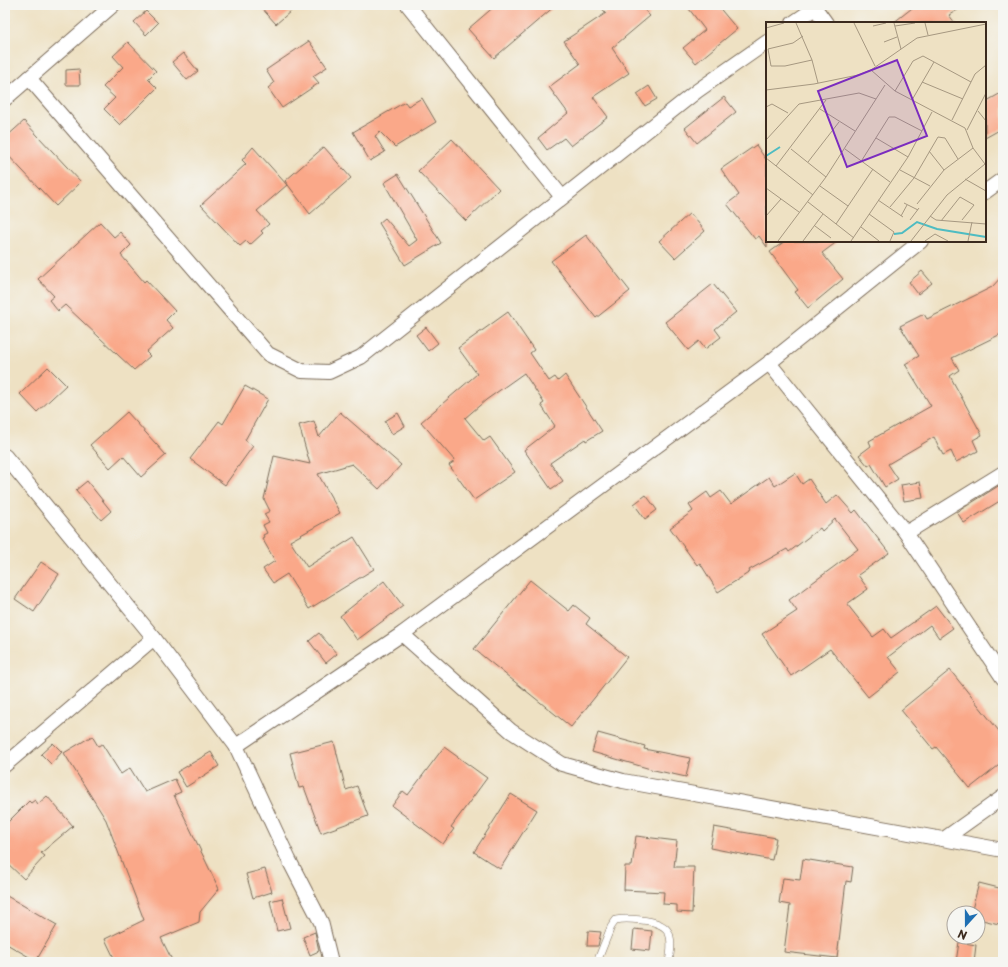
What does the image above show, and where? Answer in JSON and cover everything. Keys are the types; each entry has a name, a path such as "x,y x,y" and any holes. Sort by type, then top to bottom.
{"street":[{"path":"5,99 113,5"},
{"path":"408,5 562,197"},
{"path":"794,22 814,6 825,22"},
{"path":"29,78 268,354 302,371 329,372 361,357 697,91 766,43"},
{"path":"986,191 1003,179"},
{"path":"236,746 402,634 768,363 920,242"},
{"path":"768,363 906,533 1003,678"},
{"path":"7,462 154,638 236,746 289,860 321,922 331,962"},
{"path":"906,533 1003,473"},
{"path":"402,634 511,732 562,764 623,781 1003,850"},
{"path":"5,765 154,638"},
{"path":"944,839 1003,798"}],"lane":[{"path":"597,962 611,927 616,920 623,918 657,922 669,931 672,945 669,962"}],"building":[{"path":"259,5 298,5 276,24"},
{"path":"496,5 556,5 494,58 468,29"},
{"path":"599,5 640,5 650,16 612,48 629,73 593,97 608,117 571,146 564,138 547,150 538,138 568,113 549,87 580,64 564,41 606,13"},
{"path":"686,5 717,5 737,29 696,63 683,48 705,30"},
{"path":"916,5 966,5 949,15 954,22 894,22"},
{"path":"146,11 158,23 146,35 134,22"},
{"path":"309,41 327,67 313,76 319,83 282,108 268,88 274,83 266,70"},
{"path":"128,42 156,71 148,79 157,88 120,125 104,109 115,98 103,87 123,67 113,56"},
{"path":"183,53 198,71 187,80 172,62"},
{"path":"79,69 80,85 66,85 66,70"},
{"path":"649,86 657,99 645,106 637,94"},
{"path":"1003,92 1003,128 986,137 986,101"},
{"path":"724,97 736,112 697,143 685,128"},
{"path":"422,98 436,122 395,147 380,132 375,136 385,152 370,161 353,132 405,102 408,106"},
{"path":"24,121 81,182 56,206 5,152 5,138"},
{"path":"452,139 499,189 466,221 418,171"},
{"path":"756,145 766,160 767,247 759,236 755,239 727,204 739,195 721,169"},
{"path":"253,147 287,185 257,211 269,224 261,231 263,233 250,245 246,241 240,246 201,205 246,164 242,160"},
{"path":"324,147 351,178 310,214 285,181"},
{"path":"398,174 441,243 405,265 379,223 385,218 409,246 417,240 384,183"},
{"path":"690,213 705,231 675,258 659,241"},
{"path":"100,222 114,237 120,232 131,245 121,255 144,282 146,280 175,311 166,320 173,328 146,352 150,356 134,370 65,305 58,311 49,300 54,296 38,279"},
{"path":"586,235 630,291 596,318 551,261"},
{"path":"784,242 837,242 822,253 843,279 808,308 795,292 798,290 770,252"},
{"path":"922,271 932,283 918,294 909,282"},
{"path":"1003,275 1003,333 952,358 959,370 950,376 982,435 973,440 978,451 956,462 951,451 943,455 934,437 888,464 898,479 885,487 871,464 868,466 859,455 871,446 869,441 931,406 905,364 919,356 900,326 924,314 927,319 974,296 992,287"},
{"path":"713,284 736,312 715,329 721,337 705,349 699,341 688,350 665,322"},
{"path":"508,312 534,350 530,353 549,381 555,377 558,381 565,375 602,431 586,441 585,439 550,463 563,481 551,489 524,450 555,426 541,405 544,403 524,373 486,400 465,418 484,441 490,437 515,472 474,500 449,465 455,461 421,422 477,374 458,348"},
{"path":"426,327 438,343 428,351 416,335"},
{"path":"48,367 66,385 37,412 20,394"},
{"path":"245,386 268,399 245,440 253,446 225,485 190,459 219,421 223,424"},
{"path":"127,412 166,455 141,477 123,456 110,468 90,445"},
{"path":"340,412 401,465 379,489 352,464 318,474 340,513 290,541 307,567 354,537 374,569 309,609 287,574 273,583 263,569 275,561 262,538 264,537 263,535 267,533 263,525 269,522 264,514 270,511 264,499 274,456 310,464 299,425 314,421 319,437"},
{"path":"398,413 405,426 392,434 385,421"},
{"path":"795,473 802,484 809,479 826,504 837,495 853,513 856,510 889,553 858,575 868,589 847,604 873,637 884,629 891,638 936,606 953,628 939,638 930,625 888,657 900,672 868,697 830,649 791,676 762,634 797,611 789,600 858,549 835,519 822,531 820,528 789,552 787,549 749,570 750,572 718,592 700,563 697,565 670,528 693,511 689,505 707,492 711,498 721,491 731,504 769,477 775,486"},
{"path":"87,481 111,511 101,520 76,490"},
{"path":"920,482 923,498 904,501 901,485"},
{"path":"1003,483 1003,499 964,523 957,512"},
{"path":"646,495 657,510 645,519 634,504"},
{"path":"41,562 59,574 34,612 15,599"},
{"path":"530,580 569,611 574,605 590,618 586,624 627,657 571,727 474,649"},
{"path":"384,581 403,606 357,640 340,616"},
{"path":"319,633 337,654 326,663 309,641"},
{"path":"950,670 1003,736 1003,762 970,788 936,747 933,749 901,710"},
{"path":"598,733 645,746 644,749 690,758 686,777 654,770 592,752"},
{"path":"92,736 98,746 102,744 121,774 130,768 145,792 175,779 181,792 174,795 219,889 200,912 199,922 161,938 173,962 116,962 105,939 144,920 106,820 64,753"},
{"path":"334,742 346,790 357,786 368,816 321,833 304,787 299,788 290,753"},
{"path":"53,743 62,752 51,764 41,754"},
{"path":"444,747 487,778 451,827 454,829 443,844 392,806 403,791 408,795"},
{"path":"211,752 219,766 186,787 177,772"},
{"path":"511,794 537,810 500,869 474,852"},
{"path":"47,796 73,826 41,853 45,856 24,879 5,861 5,825 29,801 31,803 35,800 38,804"},
{"path":"714,827 776,838 772,860 710,848"},
{"path":"636,836 677,841 674,867 694,867 692,913 677,912 677,905 663,904 664,892 624,890 625,866 632,866"},
{"path":"803,859 853,867 851,882 846,881 837,958 784,952 790,905 779,903 783,878 800,880"},
{"path":"265,869 272,892 253,898 246,874"},
{"path":"979,883 1003,889 1003,906 999,924 986,921 986,905 973,905"},
{"path":"5,895 57,925 36,961 5,943"},
{"path":"282,898 290,928 277,931 270,901"},
{"path":"634,929 652,931 650,951 632,949"},
{"path":"588,931 601,932 598,946 587,946"},
{"path":"315,932 319,951 310,955 303,937"},
{"path":"959,945 976,945 974,962 956,962"}]}
